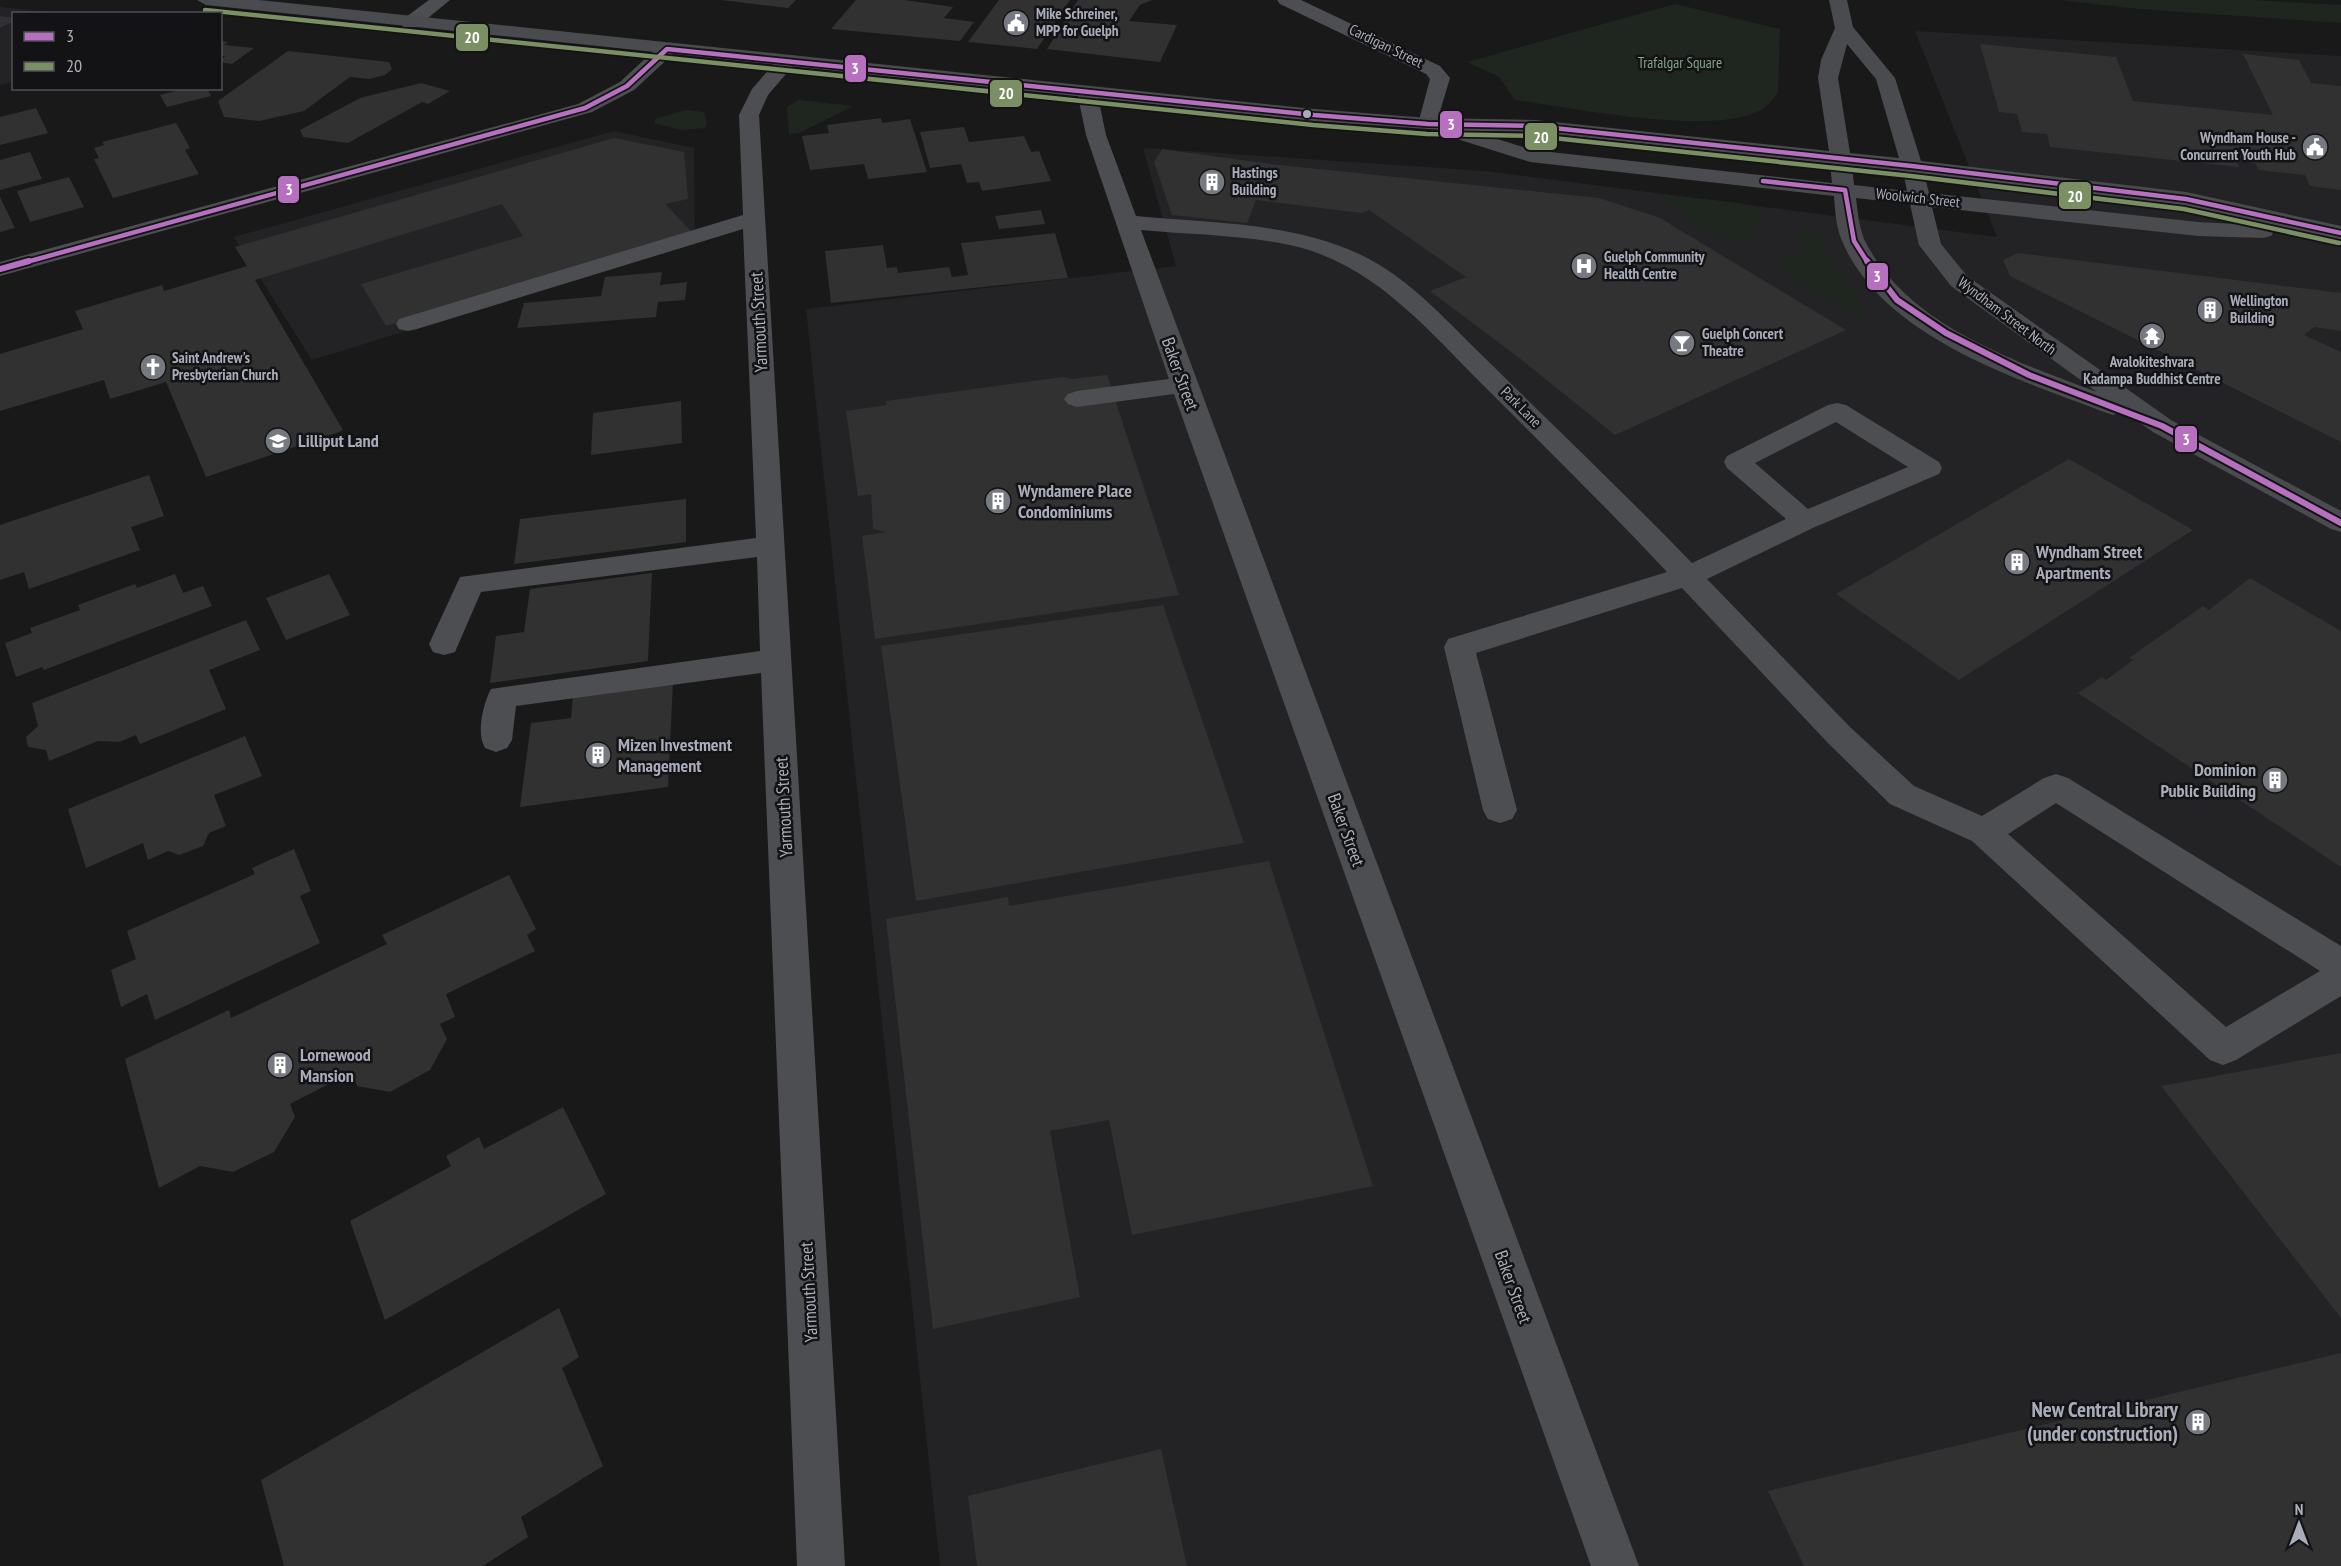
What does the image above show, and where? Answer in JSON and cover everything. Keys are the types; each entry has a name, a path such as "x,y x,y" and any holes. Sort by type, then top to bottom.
{"main road":[{"name":"Woolwich Street","path":"206,0 1087,92 1428,124 1535,126 1912,166 2186,199 2341,233"},
{"path":"1838,0 1844,28"},
{"name":"Wyndham Street North","path":"1844,28 1828,72 1854,241 1897,300 1946,333 1994,358 2162,426 2341,523"},
{"name":"Wyndham Street North","path":"1844,28 1885,78 1912,166 1930,245 1959,281 1983,301 2162,426"},
{"name":"Woolwich Street","path":"1428,124 1530,156 2198,229 2341,233"}],"street":[{"path":"411,23 441,0"},
{"name":"Cardigan Street","path":"1286,0 1434,70 1440,78 1428,124"},
{"path":"0,269 585,108 627,86 667,49"},
{"name":"Yarmouth Street","path":"787,61 759,93 749,115 821,1566"},
{"name":"Baker Street","path":"1087,92 1096,135 1184,385 1615,1566"},
{"path":"408,324 754,219"},
{"name":"Park Lane","path":"1126,222 1281,237 1319,246 1352,259 1398,288 1570,454 1839,735 1902,795 1984,832 2223,1048 2341,977"},
{"path":"1077,399 1184,385"},
{"path":"1500,810 1460,647 1688,576 1805,521 1929,468 1837,411 1737,462 1805,521"},
{"path":"444,644 470,584 770,546"},
{"path":"496,740 502,696 776,660"},
{"path":"1984,832 2056,787 2341,965"}],"shaded area":[{"path":"0,7 48,12 12,12 12,82 0,85"},
{"path":"1915,31 2341,56 2341,1566 940,1566 806,309 1176,266 1143,148 1485,171 1997,237"},
{"path":"614,131 694,148 695,242 312,360 234,237"}],"green space":[{"path":"2059,0 2251,0 2341,5 2341,23 2139,9"},
{"name":"Trafalgar Square","path":"1675,4 1780,29 1778,92 1767,105 1759,111 1736,118 1708,121 1675,121 1604,114 1515,100 1499,77 1467,62"},
{"path":"799,100 853,106 799,133 789,134 787,107"},
{"path":"686,110 704,112 707,123 705,128 680,130 654,123 655,119"},
{"path":"1659,194 1740,203 1766,218 1754,229 1759,237 1755,242 1728,241 1695,222"},
{"path":"1797,232 1809,232 1819,238 1857,300 1866,322 1785,273 1778,260 1806,250 1796,235"}],"building":[{"path":"721,0 796,0 788,8"},
{"path":"856,0 905,0 953,7 944,18 974,22 960,41 831,29"},
{"path":"999,0 1070,0 1037,49 968,42"},
{"path":"1078,0 1152,0 1140,5 1129,21 1177,25 1160,62 1047,49"},
{"path":"0,16 12,18 12,22 0,28"},
{"path":"222,41 228,42 224,45 254,48 232,64 222,62 225,56 222,56"},
{"path":"1980,44 2116,57 2133,101 2273,115 2243,54 2299,60 2311,83 2341,86 2341,190 2310,186 2305,175 2259,170 2255,163 2237,161 2239,167 2050,147 2047,134 2022,132 2017,114 1999,112"},
{"path":"288,51 389,62 392,69 385,75 369,79 350,77 304,111 259,121 224,117 218,101"},
{"path":"421,83 450,91 428,104 422,102 348,143 303,137 300,130 360,98"},
{"path":"179,90 208,90 211,96 167,107 160,95"},
{"path":"36,108 48,133 0,145 0,117"},
{"path":"881,118 882,123 910,119 927,172 868,179 864,164 810,170 802,136 829,133 827,125"},
{"path":"176,123 190,148 185,150 199,174 113,198 94,159 99,158 94,148 104,145 102,142"},
{"path":"964,127 969,142 1024,136 1031,152 1039,151 1051,181 982,191 979,182 967,183 961,164 930,168 920,132"},
{"path":"614,138 684,152 688,199 665,204 692,232 386,326 361,284 523,236 502,204 255,280 343,430 339,432 206,477 166,382 110,399 104,380 0,411 0,354 83,329 75,311 162,285 164,291 247,266 235,247"},
{"path":"1162,149 1270,164 1599,198 1660,218 1846,330 1615,435 1518,357 1430,291 1466,277 1369,210 1361,213 1256,200 1247,223 1172,215 1154,162"},
{"path":"30,152 42,179 0,190 0,160"},
{"path":"69,177 84,207 30,222 17,191"},
{"path":"0,197 15,228 0,232"},
{"path":"1041,210 1045,224 999,229 995,216"},
{"path":"1055,233 1068,278 831,303 825,251 883,245 887,268 897,267 898,273 949,267 952,277 968,275 961,243"},
{"name":"Wellington Building","path":"2018,253 2341,293 2341,331 2314,327 2304,335 2341,352 2341,442 2010,276 2003,260"},
{"path":"662,272 660,285 687,282 685,300 658,302 656,317 517,328 524,303 601,296 605,277"},
{"name":"Wyndamere Place Condominiums","path":"1107,375 1179,595 875,639 862,536 886,532 873,529 871,494 858,496 846,411 887,405 886,401 1063,377 1072,379"},
{"path":"681,401 682,443 591,455 593,413"},
{"name":"Wyndham Street Apartments","path":"2069,459 2193,530 1959,680 1836,594"},
{"path":"149,475 164,516 131,527 140,550 29,589 24,572 0,580 0,525"},
{"path":"686,499 686,542 514,564 520,519"},
{"path":"652,573 648,661 490,683 496,636 524,632 530,589"},
{"path":"175,574 183,593 203,586 212,606 44,670 42,667 16,677 5,643 32,633 30,628 80,610 78,605 135,584 137,588"},
{"path":"329,574 350,615 286,640 266,598"},
{"name":"Dominion Public Building","path":"2250,578 2341,631 2341,867 2078,693 2102,677 2106,680 2133,660 2129,658 2203,606 2209,610"},
{"path":"1163,605 1244,843 916,901 881,646"},
{"path":"246,620 260,650 209,670 226,709 140,744 136,735 119,742 98,741 49,761 46,750 28,747 26,737 38,726 32,703"},
{"name":"Mizen Investment Management","path":"673,682 668,787 520,807 531,723 571,718 573,695"},
{"path":"245,736 262,776 214,795 226,826 209,833 203,846 179,855 168,851 148,860 143,843 86,868 68,809"},
{"path":"294,849 311,891 300,896 320,943 155,1020 147,994 121,1007 111,970 136,959 127,931 255,874 252,868"},
{"path":"1269,861 1373,1186 1132,1235 1109,1120 1050,1131 1080,1297 933,1329 886,919 1008,897 1009,906"},
{"name":"Lornewood Mansion","path":"509,875 536,929 527,935 535,951 446,994 455,1017 440,1024 447,1039 430,1070 390,1092 357,1086 352,1072 290,1104 295,1117 274,1152 233,1172 200,1166 159,1188 125,1059 229,1010 231,1018 387,944 382,935"},
{"path":"2341,1053 2341,1318 2161,1086"},
{"path":"563,1107 606,1194 385,1320 350,1221 451,1166 446,1156 479,1137 484,1149"},
{"path":"559,1308 579,1357 562,1368 603,1466 521,1517 528,1537 483,1566 284,1566 261,1480"},
{"name":"New Central Library (under construction)","path":"2341,1353 2341,1566 1804,1566 1768,1491"},
{"path":"1161,1449 1187,1566 977,1566 968,1496"}],"transit line":[{"name":"20","path":"205,10 1313,125 1427,134 1534,136 1911,176 2184,209 2339,243"},
{"name":"3","path":"0,269 585,108 627,86 667,49 1314,115 1428,124 1535,126 1912,166 2186,199 2341,233"},
{"name":"3","path":"1763,181 1845,190 1854,241 1881,282 1897,300 1946,333 2029,375 2162,426 2341,523"}],"place":[{"name":"Mike Schreiner, MPP for Guelph","path":"1016,23"},
{"name":"Wyndham House - Concurrent Youth Hub","path":"2315,147"},
{"name":"Hastings Building","path":"1212,182"},
{"name":"Guelph Community Health Centre","path":"1584,266"},
{"name":"Wellington Building","path":"2210,310"},
{"name":"Avalokiteshvara Kadampa Buddhist Centre","path":"2152,336"},
{"name":"Guelph Concert Theatre","path":"1682,343"},
{"name":"Saint Andrew's Presbyterian Church","path":"153,367"},
{"name":"Lilliput Land","path":"278,441"},
{"name":"Wyndamere Place Condominiums","path":"998,501"},
{"name":"Wyndham Street Apartments","path":"2017,562"},
{"name":"Mizen Investment Management","path":"598,755"},
{"name":"Dominion Public Building","path":"2275,780"},
{"name":"Lornewood Mansion","path":"280,1065"},
{"name":"New Central Library (under construction)","path":"2198,1422"}]}
